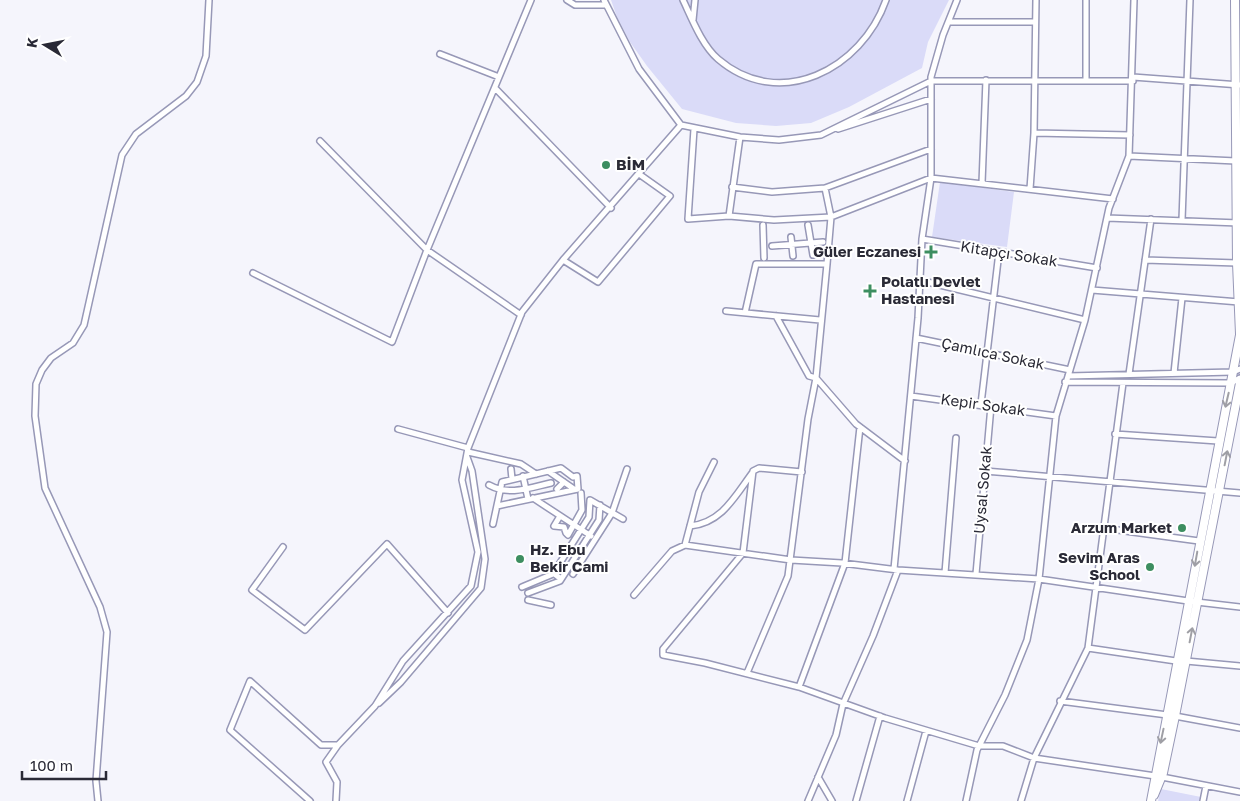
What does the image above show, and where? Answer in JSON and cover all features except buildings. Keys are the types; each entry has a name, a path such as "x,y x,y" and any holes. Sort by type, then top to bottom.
{"street":[{"path":"98,801 96,780 107,632 100,607 45,488 35,416 36,384 47,362 73,343 84,325 111,195 124,150 142,129 186,96 200,76 206,56 209,0"},
{"path":"253,273 392,342 427,250 531,0"},
{"path":"567,0 575,5 604,2 638,69 680,125 694,129 740,137 779,140 821,135 931,99"},
{"path":"683,0 693,21 718,59 745,75 775,85 795,84 821,75 846,58 868,33 882,12 886,0"},
{"path":"693,21 695,0"},
{"path":"808,801 836,735 843,704 873,636 896,570 916,338 922,239 931,178 931,80 943,35 957,0"},
{"path":"1030,189 1034,133 1034,22 1036,0"},
{"path":"1086,0 1086,79"},
{"path":"966,801 979,746 1005,695 1027,640 1038,579 1056,416 1085,320 1112,199 1129,156 1133,79 1134,0"},
{"path":"1182,220 1190,0"},
{"path":"1158,777 1176,661 1210,491 1218,441 1231,383 1237,370 1240,335 1237,264 1236,161 1238,86 1235,0"},
{"path":"949,22 1034,22"},
{"path":"440,54 499,77"},
{"path":"821,135 931,80 1133,79 1186,81 1238,86"},
{"path":"982,183 986,80"},
{"path":"495,88 611,208"},
{"path":"375,706 402,661 471,586 478,552 462,480 468,453 520,315 563,260 611,208 680,125"},
{"path":"694,129 688,220 729,216 774,220 831,217 931,178 1112,199"},
{"path":"1034,133 1130,135"},
{"path":"729,216 740,137"},
{"path":"320,141 427,250 520,315"},
{"path":"732,187 772,192 825,188 931,149"},
{"path":"1129,156 1236,161"},
{"path":"563,260 598,282 670,196 639,174"},
{"path":"747,673 788,576 791,560 808,418 816,378 820,320 827,264 831,217 825,188"},
{"path":"1107,218 1238,223"},
{"path":"1129,374 1151,219"},
{"path":"763,225 764,258"},
{"path":"808,225 812,255"},
{"path":"791,237 793,256"},
{"name":"Kitapçı Sokak","path":"922,239 1097,268"},
{"path":"772,246 824,242"},
{"path":"981,404 999,252"},
{"path":"1145,260 1237,264"},
{"path":"745,313 756,264 827,264"},
{"path":"919,280 1085,320"},
{"path":"1092,290 1239,302"},
{"path":"1174,373 1182,298"},
{"path":"726,311 820,320"},
{"path":"776,316 809,376 816,378 860,427 905,461"},
{"name":"Çamlıca Sokak","path":"916,338 1069,373 1129,374 1237,370"},
{"path":"1065,382 1231,383 1240,378"},
{"path":"1021,801 1034,758 1060,701 1088,648 1123,383"},
{"path":"1151,801 1176,716 1240,383"},
{"name":"Kepir Sokak","path":"911,396 981,404 1056,416"},
{"name":"Uysal Sokak","path":"976,574 991,406"},
{"path":"799,688 845,563 860,427"},
{"path":"398,429 468,453 521,464 536,474"},
{"path":"1116,434 1218,441"},
{"path":"945,573 956,438"},
{"path":"336,801 337,782 326,762 338,746 375,706 401,682 480,588 485,559 468,453"},
{"path":"685,545 699,492 714,462"},
{"path":"497,506 578,489 577,476 573,477 561,468 553,475 552,485"},
{"path":"690,526 708,522 724,512 753,471 759,468 802,472"},
{"path":"511,469 512,479"},
{"path":"573,574 612,513 627,469"},
{"path":"753,471 744,553 661,652 664,656 747,673 799,688 926,731 979,746 1003,746 1034,758 1240,792"},
{"path":"985,471 1049,475 1240,493"},
{"path":"494,524 502,482 536,474 553,475 574,489"},
{"path":"523,476 526,489 533,498 595,539"},
{"path":"489,485 500,491 526,489 564,482"},
{"path":"533,498 535,487"},
{"path":"568,521 564,527 568,535 575,526 582,510 581,493"},
{"path":"522,587 554,573 589,517 590,500 623,519"},
{"path":"528,593 561,579 598,520 600,505"},
{"path":"560,516 554,526 564,527"},
{"path":"1103,528 1199,541"},
{"path":"283,547 252,590 305,630 387,544 448,613"},
{"path":"634,595 672,551 685,545 791,560 845,563 896,570 1038,579 1095,586 1188,602 1240,607"},
{"path":"548,569 561,579"},
{"path":"528,600 551,605"},
{"path":"1088,648 1176,661"},
{"path":"1186,660 1240,666"},
{"path":"310,801 230,730 250,681 321,745 338,746"},
{"path":"1060,701 1176,716 1240,728"},
{"path":"856,801 880,716"},
{"path":"907,801 926,731"},
{"path":"818,777 832,801"},
{"path":"1203,801 1206,786"}],"shaded area":[{"path":"611,0 949,0 928,42 922,68 849,107 811,123 776,126 736,123 682,109 630,42 617,17"},
{"path":"940,182 1014,192 1007,247 932,237"},
{"path":"1161,789 1201,797 1200,801 1158,801"}],"place":[{"name":"BİM","path":"606,165"},
{"name":"Güler Eczanesi","path":"931,252"},
{"name":"Polatlı Devlet Hastanesi","path":"870,291"},
{"name":"Arzum Market","path":"1182,528"},
{"name":"Hz. Ebu Bekir Cami","path":"520,559"},
{"name":"Sevim Aras School","path":"1150,567"}]}
